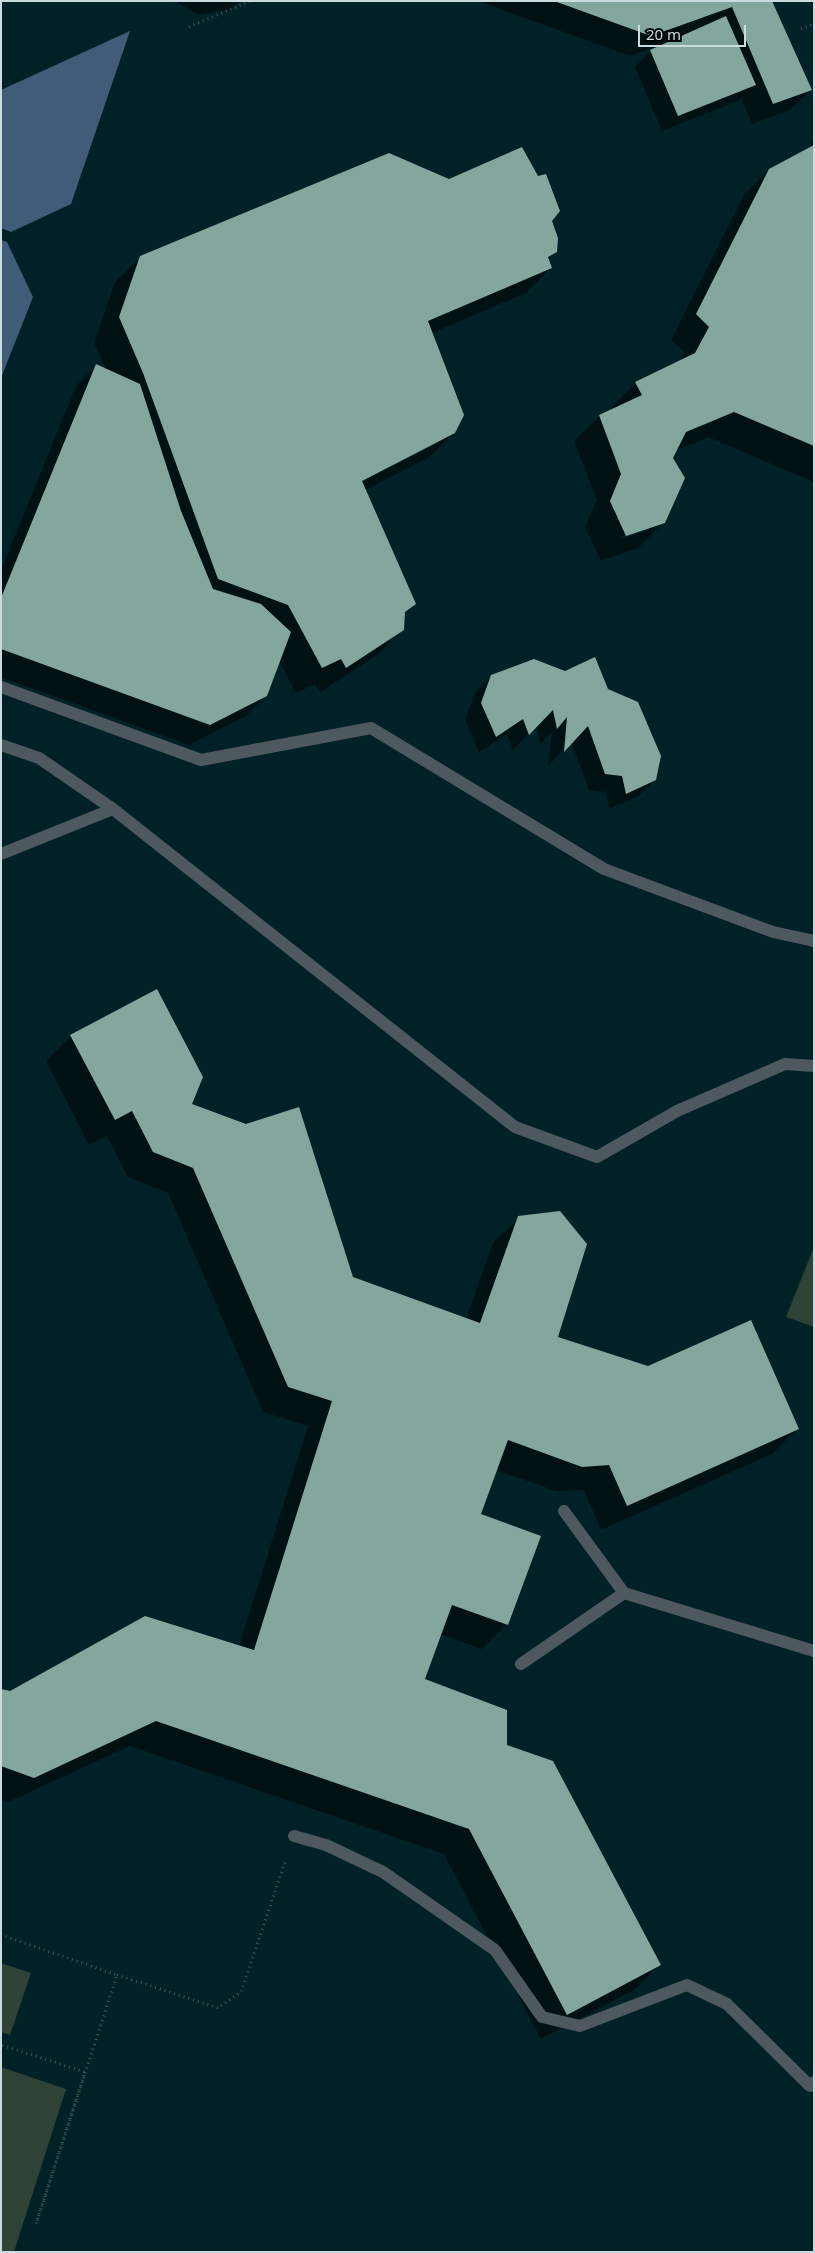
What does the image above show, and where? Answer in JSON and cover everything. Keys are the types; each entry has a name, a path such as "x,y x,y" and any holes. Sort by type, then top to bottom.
{"lane":[{"path":"1,688 201,760 371,728 604,869 773,932 814,941"},
{"path":"1,745 40,758 113,809 515,1127 597,1157 677,1111 785,1064 814,1066"},
{"path":"1,854 113,809"},
{"path":"564,1511 624,1593 814,1651"},
{"path":"521,1664 624,1593"},
{"path":"294,1836 326,1845 383,1872 495,1950 542,2017 580,2026 687,1985 727,2004 810,2086 814,2082"}],"path":[{"path":"189,27 250,1"},
{"path":"802,29 814,24"},
{"path":"1,1935 218,2008 241,1992 294,1836"},
{"path":"1,2045 85,2072 36,2224 118,1975"}],"green space":[{"path":"814,1247 814,1327 786,1317"},
{"path":"1,1963 31,1973 10,2035 1,2032"},
{"path":"1,2067 66,2089 14,2252 1,2252"}],"water":[{"path":"130,31 71,204 11,232 1,228 1,90"},
{"path":"1,240 7,242 33,297 1,378"}],"building":[{"path":"554,1 772,1 812,90 773,104 732,7 651,36"},
{"path":"726,16 756,85 678,116 650,50"},
{"path":"814,145 814,446 734,412 686,432 673,458 685,478 665,523 626,536 610,501 621,474 599,415 642,395 635,382 695,353 709,327 696,314 769,169"},
{"path":"522,147 538,176 546,174 560,211 552,221 558,238 557,252 548,257 552,268 428,321 464,415 455,433 362,481 416,604 405,612 404,630 346,668 341,659 322,668 288,605 218,579 143,373 119,317 140,256 389,153 449,179"},
{"path":"96,364 140,384 181,511 213,589 261,604 291,632 267,696 210,725 1,649 1,598"},
{"path":"595,657 608,689 638,702 661,756 656,780 626,794 622,776 605,774 588,726 564,752 567,717 557,729 553,710 529,735 523,719 496,737 481,703 491,675 534,659 565,671"},
{"path":"157,989 203,1077 192,1104 246,1124 299,1107 353,1277 480,1323 518,1216 560,1211 587,1244 558,1337 648,1366 751,1320 799,1429 627,1506 609,1465 582,1467 508,1440 481,1514 541,1536 508,1625 452,1605 425,1679 507,1710 507,1745 553,1761 661,1965 567,2015 469,1829 156,1721 34,1778 1,1766 1,1689 10,1691 145,1616 254,1650 332,1401 288,1387 193,1168 153,1152 132,1111 115,1120 70,1035"}]}
